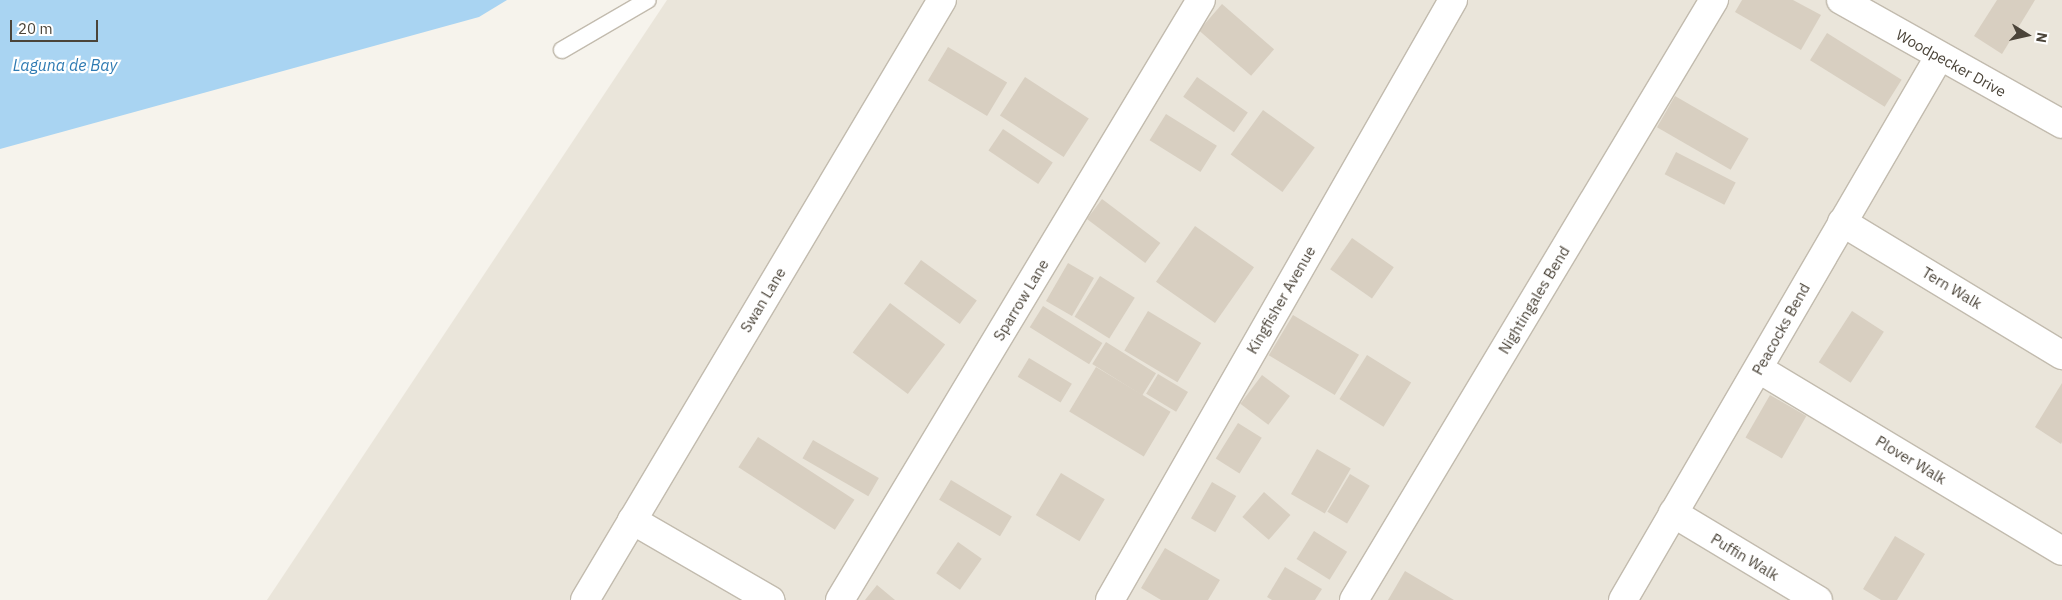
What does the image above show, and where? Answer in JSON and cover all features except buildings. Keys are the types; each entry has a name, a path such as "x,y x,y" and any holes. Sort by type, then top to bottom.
{"street":[{"name":"Swan Lane","path":"585,600 942,0"},
{"name":"Sparrow Lane","path":"840,600 1201,0"},
{"name":"Kingfisher Avenue","path":"1110,600 1453,0"},
{"name":"Nightingales Bend","path":"1354,600 1714,0"},
{"name":"Woodpecker Drive","path":"1841,0 1939,57 2062,124"},
{"name":"Peacocks Bend","path":"1623,600 1939,57"},
{"name":"Tern Walk","path":"1842,222 2062,355"},
{"name":"Plover Walk","path":"1759,369 2062,551"},
{"name":"Puffin Walk","path":"1673,513 1818,600"},
{"path":"632,520 770,600"}],"lane":[{"path":"562,50 648,0"}],"shaded area":[{"path":"667,0 2062,0 2062,600 267,600"}],"water":[{"name":"Laguna de Bay","path":"0,0 507,0 479,17 0,149"}]}
